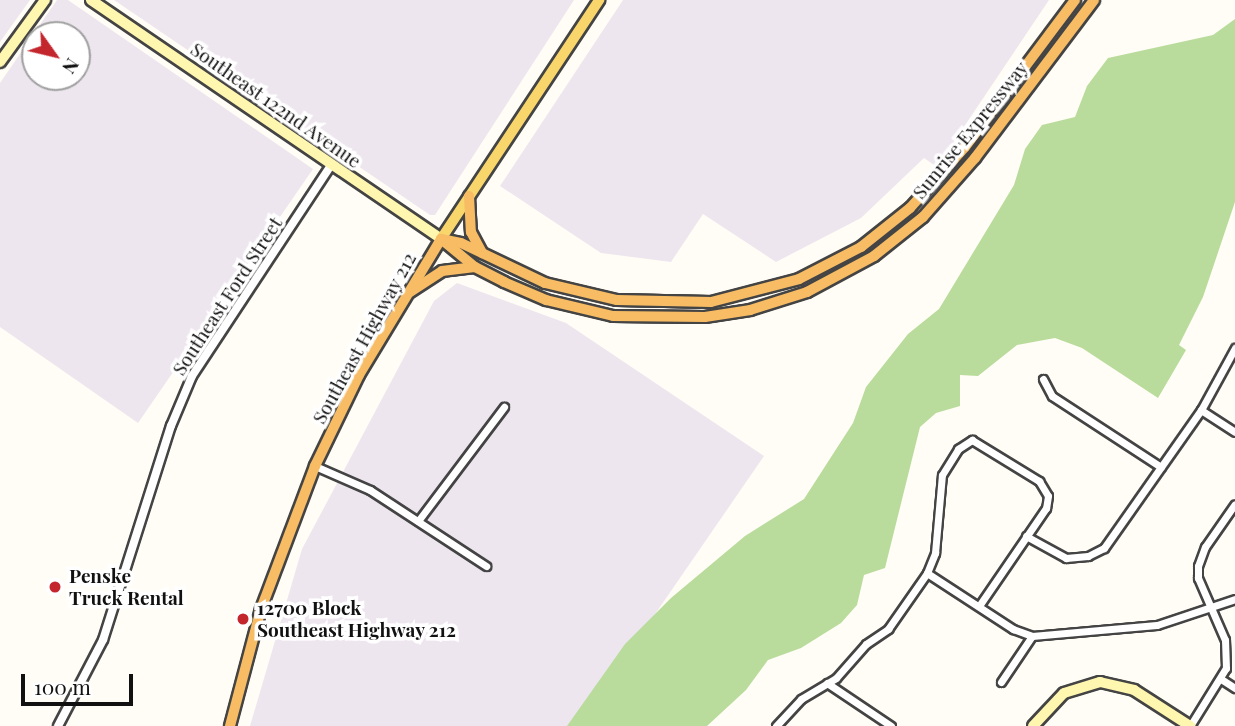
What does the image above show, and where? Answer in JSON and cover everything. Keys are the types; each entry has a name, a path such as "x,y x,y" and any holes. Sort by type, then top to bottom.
{"highway":[{"name":"Sunrise Expressway","path":"441,239 482,253 563,289 642,303 711,302 799,279 861,247 910,208 965,147 1075,0"},
{"name":"Sunrise Expressway","path":"441,239 475,267 546,300 633,318 680,319 750,310 807,292 874,256 923,216 975,158 1094,0"},
{"path":"469,196 471,232 482,253"},
{"name":"Southeast Highway 212","path":"230,726 261,609 315,466 359,374 441,239"},
{"path":"405,296 442,271 475,267"}],"main road":[{"path":"0,62 45,0"},
{"name":"Southeast 122nd Avenue","path":"91,0 441,239"},
{"name":"Southeast Highway 212","path":"441,239 599,0"},
{"path":"1033,726 1056,698 1094,683 1128,687 1190,726"}],"street":[{"name":"Southeast Ford Street","path":"58,726 84,684 103,640 171,426 192,376 332,164"},
{"path":"1026,536 1066,558 1098,552 1111,540 1201,410 1235,348"},
{"path":"1043,379 1052,396 1161,467"},
{"path":"418,521 504,407"},
{"path":"1201,410 1235,432"},
{"path":"776,726 801,699 827,683 888,629 927,573 935,553 946,465 966,442 979,442 1040,481 1048,496 1026,536 979,606"},
{"path":"315,466 370,490 486,566"},
{"path":"1190,726 1222,679 1227,649 1198,566 1205,547 1235,504"},
{"path":"927,573 1032,636 1157,625 1235,599"},
{"path":"1001,682 1032,636"},
{"path":"1222,679 1235,688"},
{"path":"827,683 891,726"}],"shaded area":[{"path":"0,0 30,0 0,42"},
{"path":"57,0 68,0 313,169 138,423 0,327 0,83 21,52 21,91 91,91 91,21 43,21"},
{"path":"114,0 574,0 435,215 430,215"},
{"path":"623,0 1049,0 937,167 924,158 861,218 776,262 703,214 671,262 601,253 500,186"},
{"path":"457,283 566,323 764,456 578,726 250,726 302,549 434,301"}],"green space":[{"path":"1235,19 1235,202 1203,297 1179,345 1186,350 1158,398 1082,348 1055,338 1017,345 978,376 960,375 960,406 936,413 920,427 885,568 864,575 857,605 841,623 801,648 768,660 746,690 707,726 567,726 625,644 671,598 745,536 804,499 853,423 866,387 908,334 939,309 1014,185 1025,149 1042,125 1075,117 1087,86 1108,58 1213,35"}],"place":[{"name":"Penske Truck Rental","path":"55,587"},
{"name":"12700 Block Southeast Highway 212","path":"243,619"}]}
